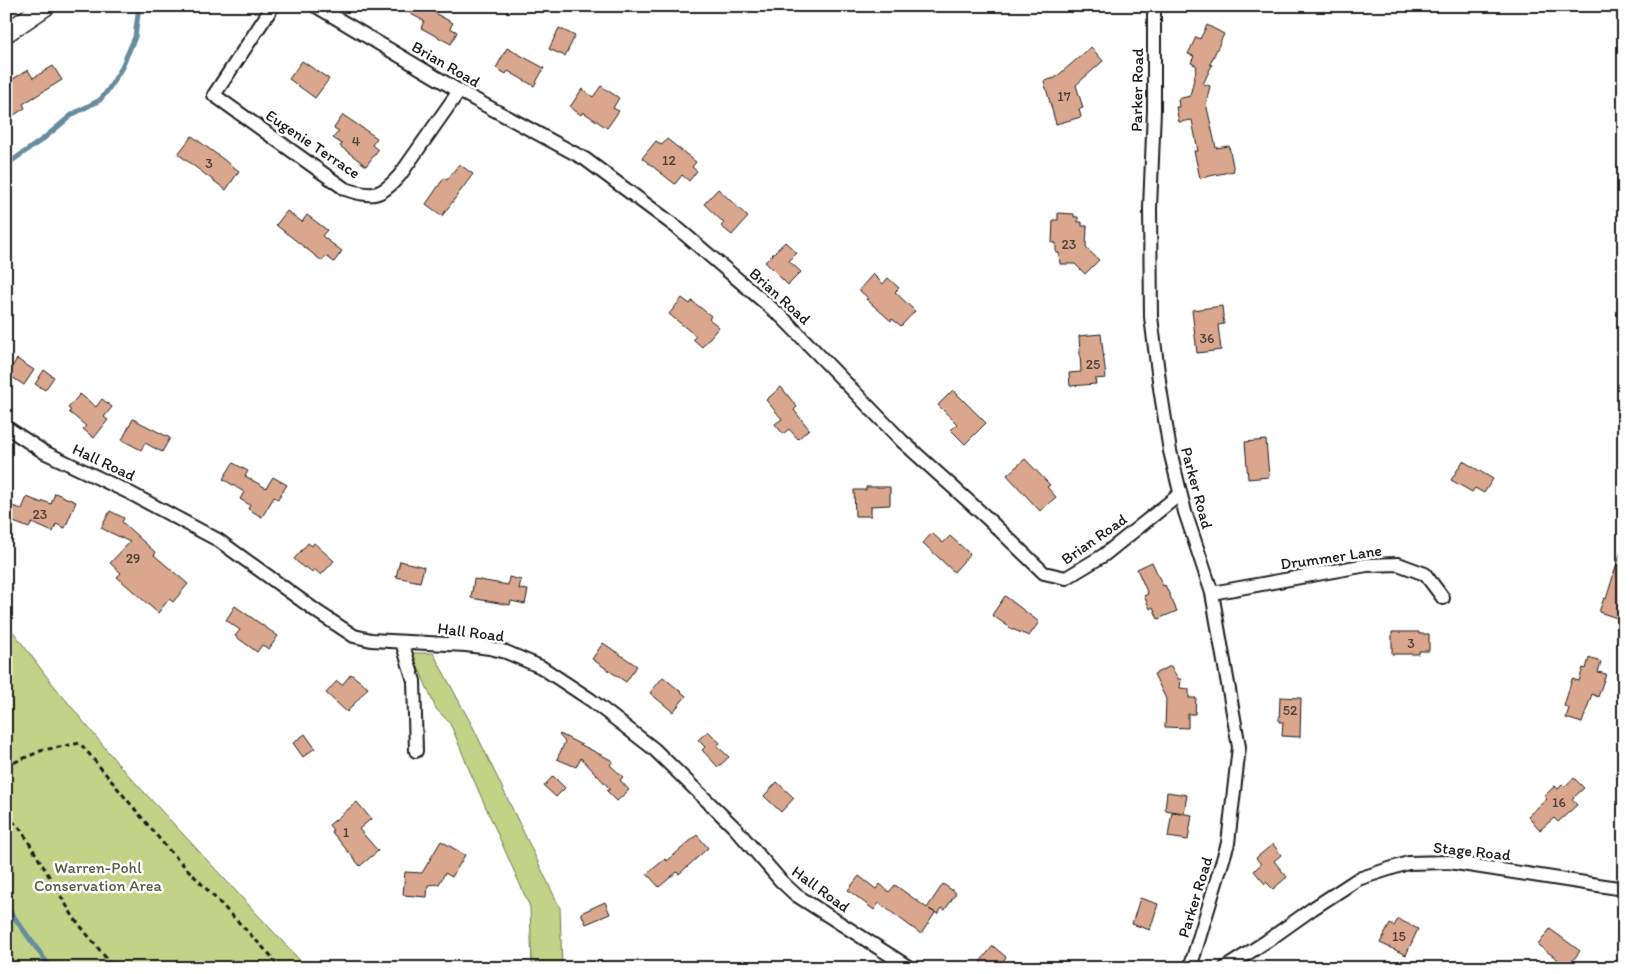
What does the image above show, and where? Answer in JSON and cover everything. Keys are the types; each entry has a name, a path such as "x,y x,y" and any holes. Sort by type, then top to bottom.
{"main road":[{"path":"6,32 46,6"}],"street":[{"name":"Eugenie Terrace","path":"273,6 214,95 345,189 362,194 377,194 390,187 459,91"},
{"name":"Brian Road","path":"316,6 459,91 585,159 675,226 783,318 902,441 1044,573 1066,578 1104,555 1180,494"},
{"name":"Parker Road","path":"1154,6 1154,110 1150,208 1151,317 1170,451 1185,512 1212,593 1239,747 1228,843 1190,968"},
{"name":"Hall Road","path":"6,427 44,452 128,492 218,540 350,634 371,640 490,648 506,652 541,667 591,700 654,749 735,828 781,880 796,894 910,968"},
{"name":"Drummer Lane","path":"1212,593 1367,565 1398,564 1424,574 1442,598"},
{"path":"402,642 414,681 416,751"},
{"name":"Stage Road","path":"1226,968 1358,880 1408,863 1449,862 1624,889"}],"path":[{"path":"6,766 43,750 80,744 167,848 274,958 276,968"},
{"path":"6,814 22,831 74,918 114,968"}],"green space":[{"name":"Warren-Pohl Conservation Area","path":"6,622 47,677 119,765 307,968 6,968"},
{"path":"412,653 433,653 474,729 560,908 562,968 532,968 530,907 453,730 449,722 436,709"}],"building":[{"path":"396,6 434,6 431,11 453,23 450,28 457,32 451,44 421,28 424,21"},
{"path":"1207,25 1224,34 1203,84 1210,86 1206,103 1216,148 1229,146 1234,171 1200,178 1194,151 1198,151 1192,120 1179,122 1176,107 1179,107 1178,99 1190,96 1197,66 1191,63 1194,56 1188,54 1196,37 1200,39"},
{"path":"559,28 575,36 565,56 549,49"},
{"path":"1091,47 1103,61 1076,85 1083,108 1079,109 1081,117 1056,124 1044,81 1055,78"},
{"path":"507,48 544,68 534,86 508,71 506,74 496,68"},
{"path":"302,61 329,79 315,98 289,79"},
{"path":"53,66 62,80 23,104 25,108 11,117 6,108 6,83 28,70 33,78"},
{"path":"601,86 619,98 613,108 619,111 607,128 583,112 581,115 570,107 582,89 593,97"},
{"path":"343,115 377,138 372,145 378,150 366,166 340,146 342,144 333,138 339,131 334,128"},
{"path":"192,136 239,171 226,190 178,154"},
{"path":"667,139 696,162 692,167 697,171 689,181 682,175 675,184 642,158 656,141 662,145"},
{"path":"459,164 473,174 442,216 426,204 444,178 447,180"},
{"path":"718,189 748,217 732,235 721,226 724,223 704,204"},
{"path":"287,211 302,222 307,215 327,230 322,236 342,251 334,262 326,256 322,261 276,225"},
{"path":"1058,213 1074,214 1074,217 1078,217 1078,222 1082,222 1082,226 1087,226 1086,248 1099,260 1085,274 1075,264 1060,264 1059,253 1056,253 1056,243 1052,243 1053,220 1058,220"},
{"path":"785,242 797,253 789,261 801,272 788,285 765,262"},
{"path":"873,274 883,284 888,278 899,288 895,292 915,311 901,326 892,319 891,321 866,299 868,298 859,290"},
{"path":"682,298 690,304 692,301 711,316 709,319 719,327 702,347 693,339 696,336 669,314"},
{"path":"1222,306 1224,324 1218,325 1221,350 1197,353 1192,310"},
{"path":"1101,334 1106,378 1095,379 1096,384 1070,386 1069,373 1081,372 1079,336"},
{"path":"17,359 34,370 24,385 7,374"},
{"path":"44,370 54,377 45,390 35,384"},
{"path":"781,387 797,407 794,410 809,429 798,439 789,429 783,434 775,424 782,419 766,400"},
{"path":"953,390 986,423 965,444 951,430 957,424 938,405"},
{"path":"80,394 96,407 102,399 112,407 104,417 108,420 94,438 83,429 86,426 69,412 71,410 68,408"},
{"path":"133,419 170,438 162,452 145,443 141,450 122,440"},
{"path":"1266,440 1269,477 1248,479 1245,442"},
{"path":"1025,459 1050,485 1047,487 1056,497 1040,511 1007,475"},
{"path":"1463,461 1493,479 1484,493 1475,488 1472,492 1451,480"},
{"path":"233,463 248,471 245,476 266,488 273,477 287,485 278,499 274,497 262,517 248,509 250,505 240,499 244,492 223,479"},
{"path":"866,487 890,487 890,505 871,506 871,516 855,516 854,490 866,490"},
{"path":"55,493 76,502 65,528 56,524 53,532 32,523 29,528 6,519 12,506 22,509 27,497 42,503 43,501 51,504"},
{"path":"110,511 124,518 122,522 156,553 154,555 188,584 173,602 169,599 158,613 117,577 121,573 110,563 130,542 101,528"},
{"path":"932,533 943,543 950,536 970,554 954,572 923,543"},
{"path":"308,543 312,546 314,543 334,561 321,575 314,569 312,572 306,567 304,568 294,559"},
{"path":"1621,551 1624,552 1624,602 1622,602 1617,618 1599,612 1604,598 1606,599"},
{"path":"400,561 424,567 420,582 396,577"},
{"path":"1152,562 1177,611 1158,619 1153,607 1150,609 1144,596 1148,594 1137,569"},
{"path":"509,577 521,580 519,589 528,590 525,604 511,601 510,605 471,598 474,579 508,585"},
{"path":"1005,596 1039,622 1029,636 1012,629 992,615"},
{"path":"235,606 278,636 269,649 262,645 257,652 235,636 240,630 226,620"},
{"path":"1392,632 1429,634 1429,651 1419,651 1419,654 1392,654"},
{"path":"603,643 637,666 626,682 592,659"},
{"path":"1589,658 1601,662 1598,672 1606,674 1598,697 1592,694 1582,723 1566,718 1569,708 1564,706 1572,679 1579,681 1583,668 1586,669"},
{"path":"1171,666 1178,679 1181,679 1180,688 1189,689 1189,698 1196,698 1195,714 1188,714 1188,728 1165,727 1166,699 1154,674"},
{"path":"351,674 368,688 347,712 326,693 337,681 342,685"},
{"path":"663,677 686,696 673,712 650,693"},
{"path":"1280,697 1301,698 1300,737 1282,736 1283,722 1279,722"},
{"path":"708,731 720,743 717,746 729,757 718,767 702,750 705,747 698,740"},
{"path":"305,734 315,748 303,757 293,743"},
{"path":"560,734 613,761 610,765 623,777 620,780 629,790 617,801 607,791 610,789 581,758 576,767 557,759 565,742"},
{"path":"553,776 565,788 556,797 544,786"},
{"path":"1574,778 1584,788 1572,799 1577,805 1558,822 1554,818 1540,830 1528,816 1547,799 1544,796 1555,786 1558,789 1562,785 1564,787"},
{"path":"777,782 794,798 781,812 764,796"},
{"path":"1167,792 1187,795 1184,813 1165,810"},
{"path":"357,802 371,819 359,829 378,851 360,866 331,831 333,830 329,825"},
{"path":"1172,812 1192,815 1188,840 1168,837"},
{"path":"697,835 708,848 679,874 677,872 659,887 647,874 665,859 667,861"},
{"path":"441,841 465,855 452,877 445,873 439,884 428,885 427,897 403,895 405,872 422,873"},
{"path":"1273,844 1281,855 1274,861 1287,877 1273,889 1266,882 1265,884 1254,871 1261,864 1256,858"},
{"path":"859,876 876,889 880,884 889,892 895,885 927,908 943,884 956,893 945,910 942,908 938,914 929,909 935,913 921,934 879,903 874,910 848,890"},
{"path":"1140,898 1158,904 1150,930 1132,924"},
{"path":"605,902 610,914 586,924 581,913"},
{"path":"1398,919 1418,929 1406,955 1380,943 1390,924 1394,926"},
{"path":"1550,929 1580,951 1568,967 1538,945"},
{"path":"993,946 1006,957 1003,961 1012,968 988,968 980,962"}],"waterway":[{"path":"6,165 43,139 73,114 100,100 121,69 135,37 139,6"},
{"path":"6,906 51,968"}]}
